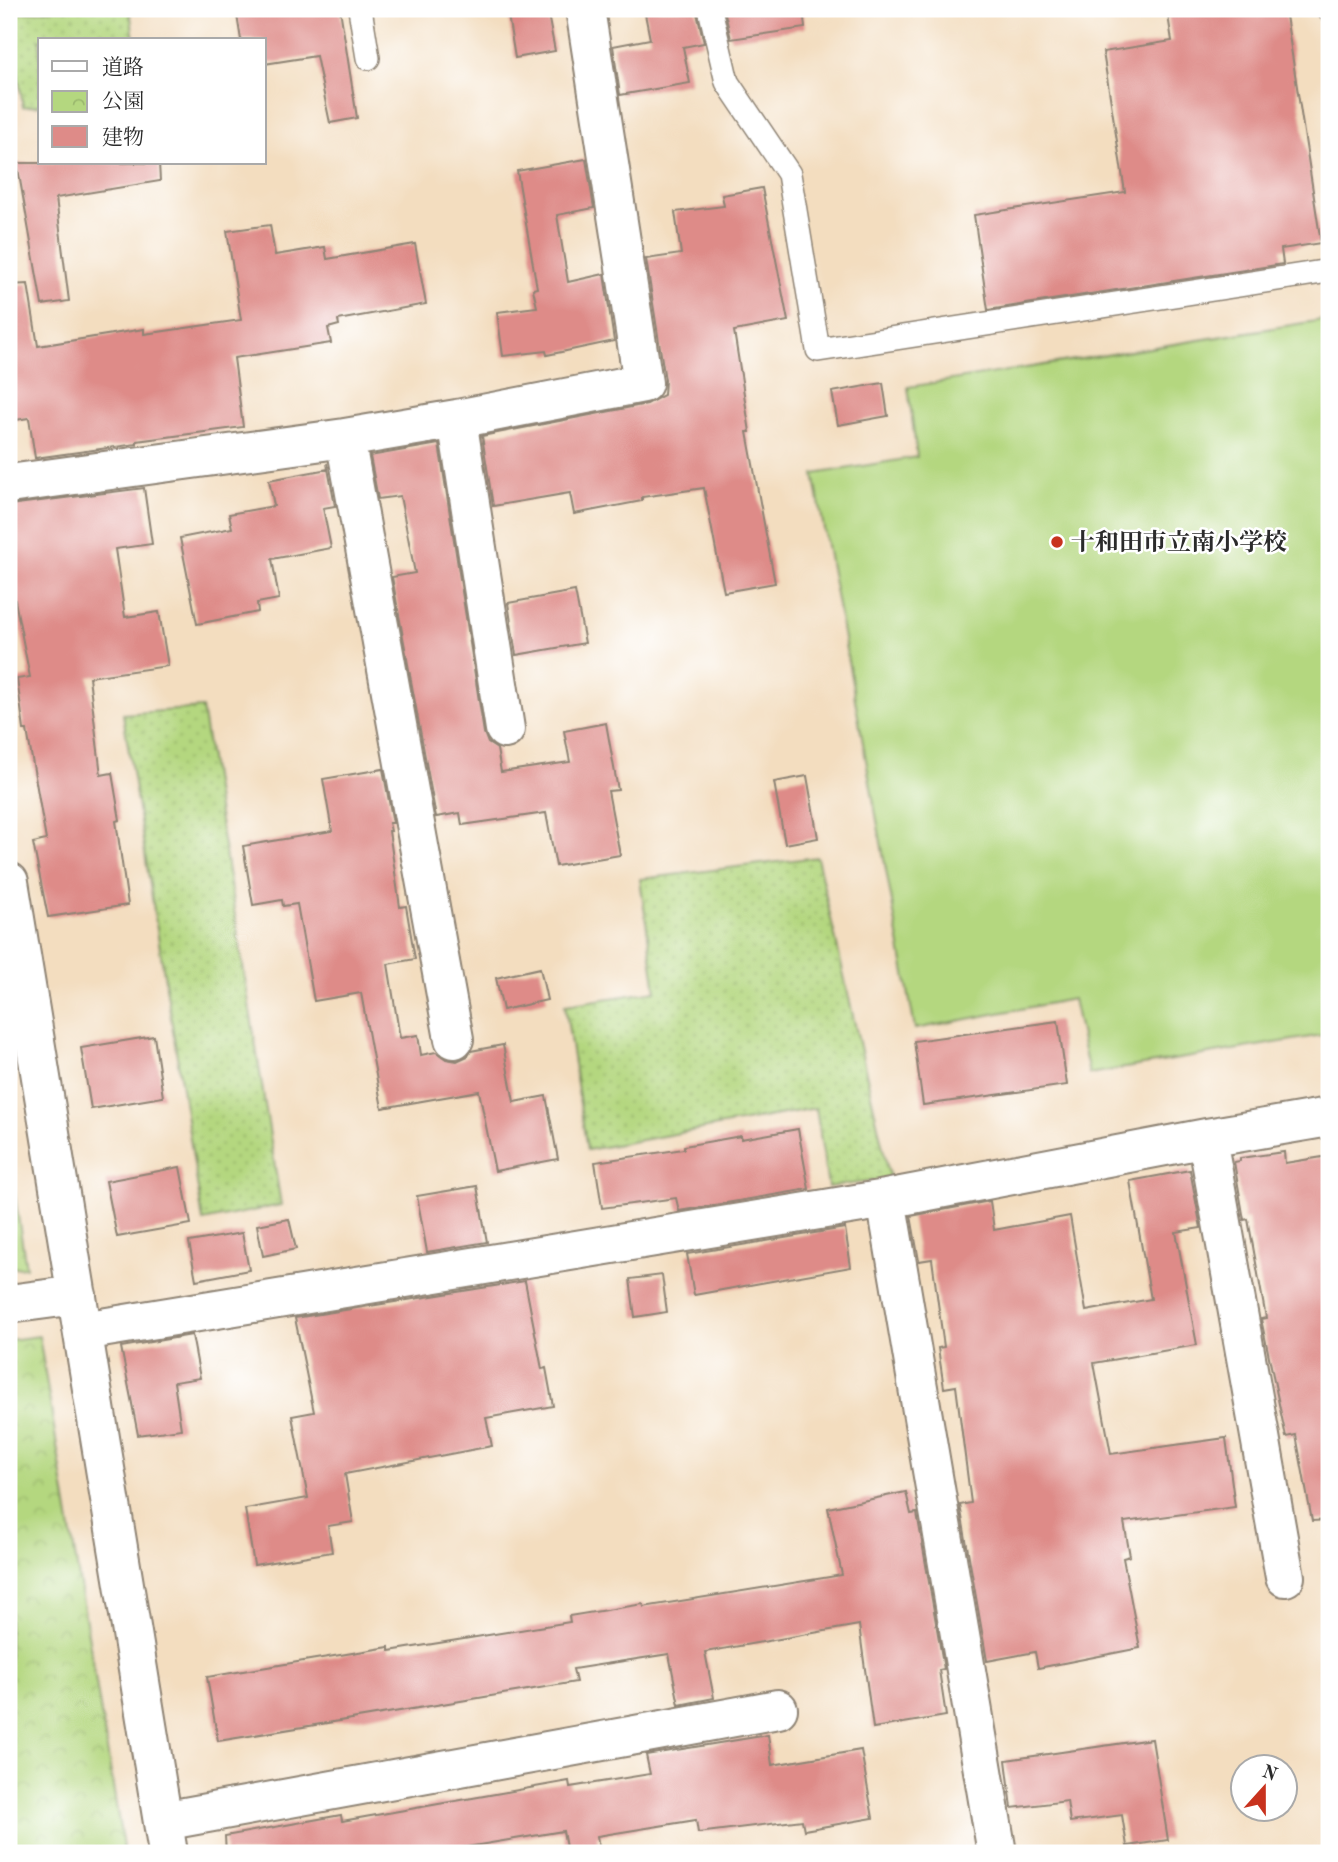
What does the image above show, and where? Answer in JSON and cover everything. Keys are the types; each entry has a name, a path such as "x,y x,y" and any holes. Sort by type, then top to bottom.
{"street":[{"path":"9,484 345,438 643,383 584,9"},
{"path":"457,419 505,729"},
{"path":"345,438 454,1039"},
{"path":"9,882 166,1837 778,1709"},
{"path":"9,1304 80,1313 886,1199 1329,1117"},
{"path":"1207,1138 1285,1577"},
{"path":"886,1199 997,1853"}],"lane":[{"path":"360,9 368,58"},
{"path":"710,9 727,82 789,174 818,350 1329,271"}],"green space":[{"path":"53,9 130,9 134,38 38,38 38,105 23,107 9,15"},
{"path":"1329,319 1329,1034 1089,1074 1073,999 915,1029 814,474 917,457 908,387"},
{"path":"202,708 281,1205 203,1221 123,714"},
{"path":"817,857 890,1179 828,1187 816,1108 587,1150 565,1005 656,991 640,879"},
{"path":"9,1159 26,1267 9,1268"},
{"path":"39,1336 124,1853 9,1853 9,1340"}],"building":[{"path":"236,9 340,9 357,118 330,123 316,56 266,64 266,38 241,38"},
{"path":"507,9 547,9 555,51 515,58"},
{"path":"644,9 696,9 704,43 683,47 690,83 620,95 613,46 650,39"},
{"path":"724,9 803,9 805,28 731,39"},
{"path":"1167,9 1285,9 1321,243 1281,249 1283,264 988,310 974,215 1125,192 1103,52 1172,41"},
{"path":"586,159 594,208 557,215 568,282 604,274 614,341 547,355 546,351 503,356 497,312 537,307 533,289 537,288 517,171"},
{"path":"17,163 159,164 160,181 56,198 69,301 42,305"},
{"path":"762,188 788,321 734,331 750,432 747,432 775,583 724,592 704,488 642,497 642,501 574,514 570,493 493,506 482,436 647,404 664,395 665,380 646,259 681,254 675,212 724,206 722,195"},
{"path":"270,225 275,255 325,247 327,259 415,244 426,304 338,320 339,325 328,328 331,343 234,358 243,427 35,458 29,418 9,421 9,285 28,284 38,346 144,329 144,334 241,320 227,231"},
{"path":"883,383 888,416 838,425 832,392"},
{"path":"439,444 484,733 488,743 497,749 501,772 570,762 564,731 606,723 618,790 608,791 620,855 556,866 546,813 462,825 460,813 436,817 392,577 415,573 400,496 378,499 370,456"},
{"path":"327,463 335,506 323,508 331,548 272,559 279,599 257,603 258,612 197,624 180,538 232,528 229,514 274,506 269,480 328,469"},
{"path":"144,488 152,544 115,549 125,617 159,612 168,666 89,677 101,775 112,773 120,820 116,821 128,905 48,917 33,843 46,840 27,730 24,730 17,679 30,677 9,570 9,505"},
{"path":"575,591 585,643 516,655 508,603"},
{"path":"383,769 393,823 389,823 389,831 400,907 406,906 415,959 388,964 400,1038 418,1035 421,1055 436,1052 446,1059 457,1061 468,1056 471,1051 503,1045 514,1102 546,1096 558,1159 495,1171 479,1091 382,1108 361,993 314,1001 297,904 283,906 282,900 253,905 243,846 332,831 323,779"},
{"path":"807,776 818,838 785,844 774,782"},
{"path":"540,968 547,1000 503,1010 496,978"},
{"path":"1058,1021 1067,1085 923,1105 914,1041"},
{"path":"154,1036 163,1097 91,1109 81,1048"},
{"path":"798,1129 809,1189 679,1211 676,1198 602,1208 595,1162 684,1149 684,1146 741,1136 741,1139"},
{"path":"1284,1152 1285,1163 1329,1156 1329,1520 1312,1521 1296,1435 1286,1437 1261,1319 1266,1318 1248,1219 1244,1220 1234,1162 1240,1161 1240,1158"},
{"path":"180,1167 191,1224 117,1237 106,1181"},
{"path":"1190,1170 1201,1228 1176,1232 1197,1345 1094,1363 1111,1454 1226,1438 1235,1507 1124,1522 1130,1556 1123,1558 1140,1648 1038,1668 1035,1652 987,1661 960,1505 971,1503 956,1386 944,1388 938,1348 944,1347 932,1259 919,1261 911,1216 990,1201 994,1230 1070,1216 1086,1311 1151,1299 1130,1181"},
{"path":"477,1186 487,1242 427,1252 417,1196"},
{"path":"289,1219 296,1249 263,1256 257,1225"},
{"path":"845,1228 851,1267 694,1295 687,1254"},
{"path":"242,1233 249,1270 196,1280 189,1242"},
{"path":"662,1275 667,1312 635,1317 630,1279"},
{"path":"525,1281 542,1369 546,1368 553,1406 486,1418 492,1446 345,1474 353,1522 328,1526 332,1552 254,1565 245,1509 308,1498 292,1416 314,1412 295,1318"},
{"path":"192,1335 200,1378 174,1382 181,1429 138,1435 121,1347"},
{"path":"906,1492 911,1514 917,1513 944,1669 939,1670 946,1716 873,1728 859,1625 705,1652 714,1698 679,1705 669,1654 573,1669 576,1682 218,1741 207,1677 389,1647 389,1651 570,1622 569,1616 643,1604 644,1607 842,1575 828,1508"},
{"path":"768,1735 772,1765 861,1750 873,1818 804,1830 802,1820 698,1833 696,1820 597,1836 600,1853 567,1853 563,1831 431,1853 226,1853 225,1836 341,1815 342,1821 569,1781 570,1787 650,1774 646,1755"},
{"path":"1152,1739 1168,1840 1127,1846 1122,1815 1070,1822 1067,1801 1012,1808 1006,1760"}],"place":[{"name":"十和田市立南小学校","path":"1057,542"}]}
